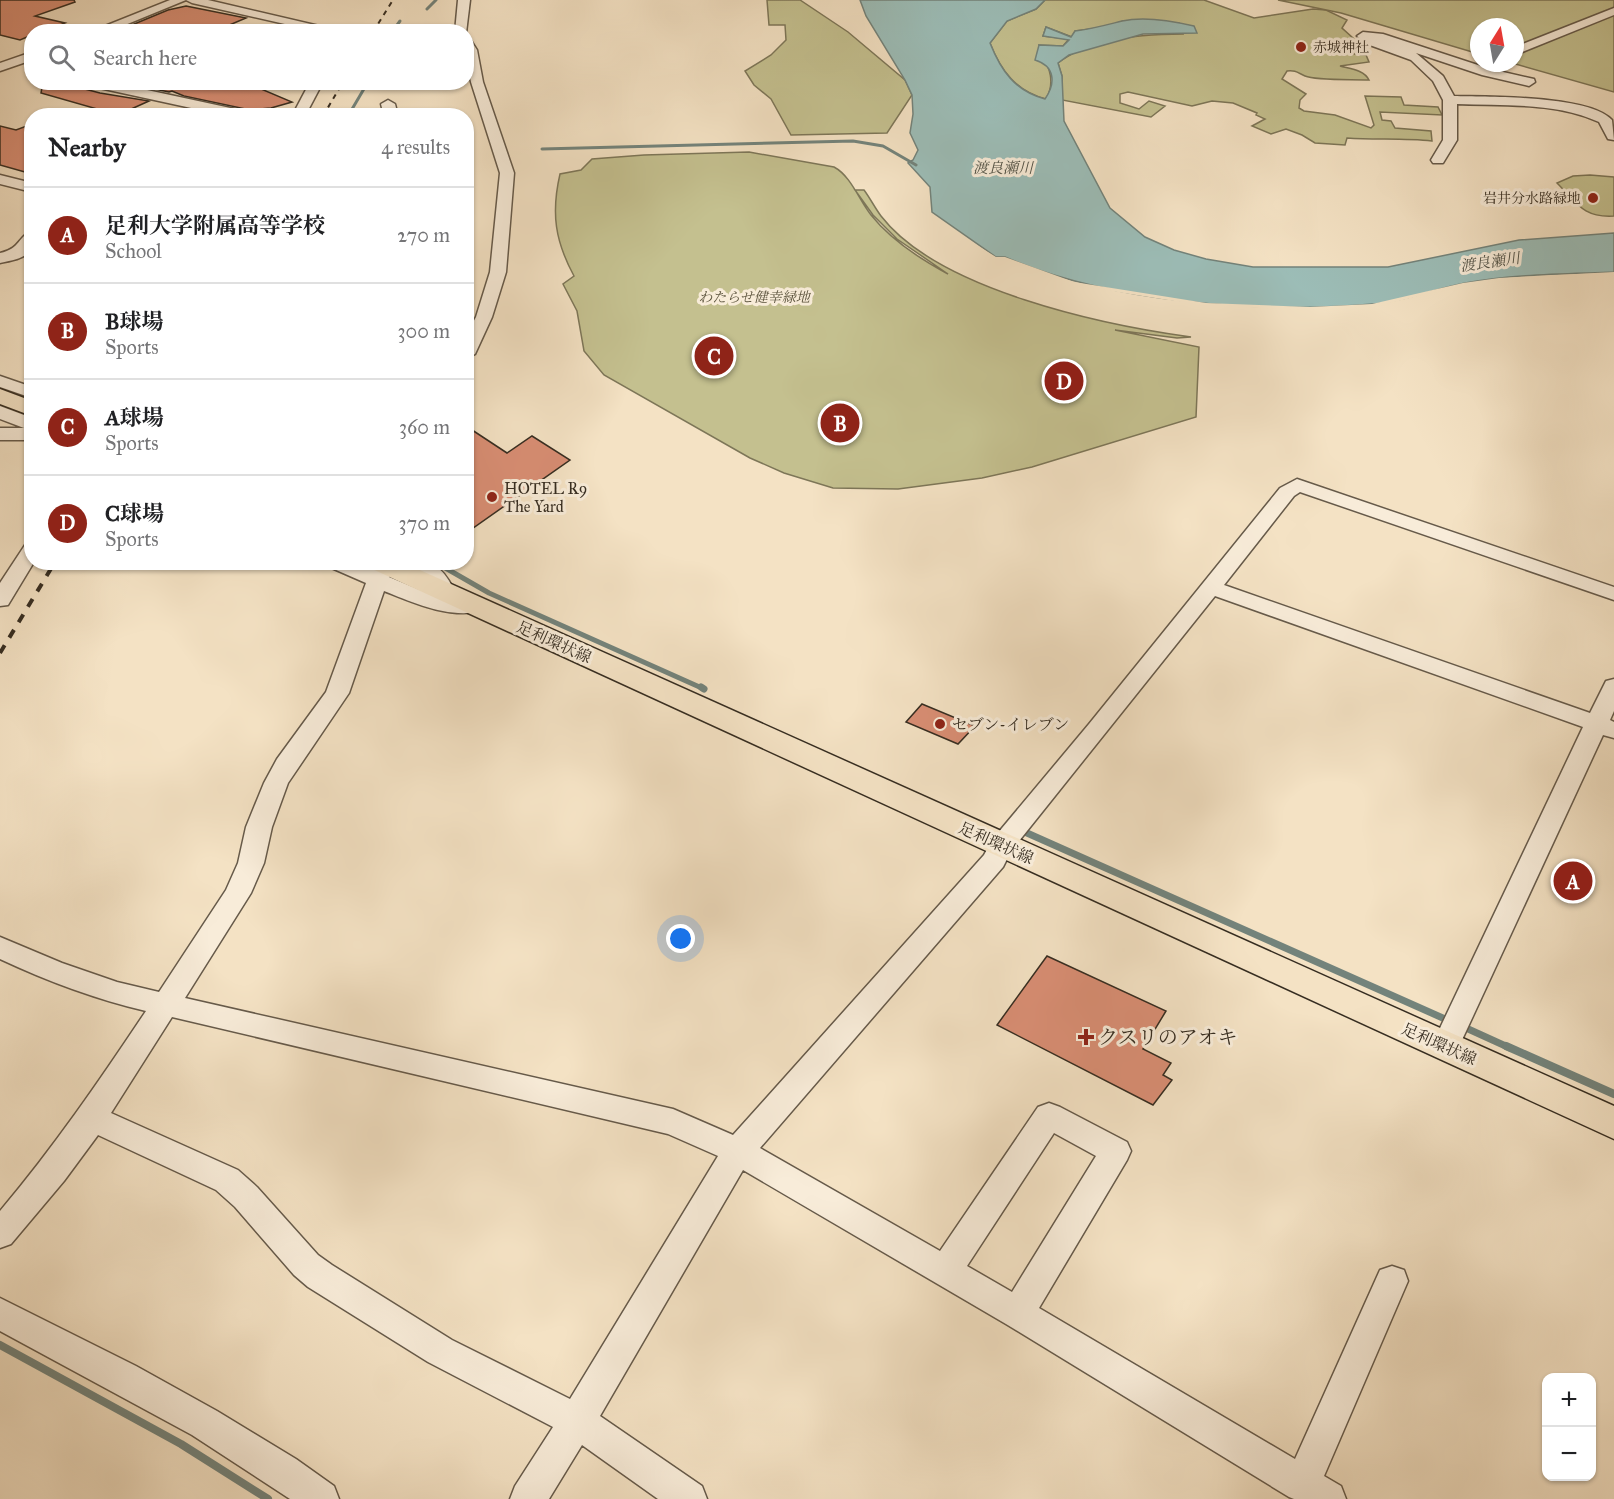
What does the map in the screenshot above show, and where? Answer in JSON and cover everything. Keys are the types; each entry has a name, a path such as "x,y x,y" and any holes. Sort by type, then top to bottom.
{"main road":[{"path":"0,396 24,406"},
{"name":"足利環状線","path":"387,570 443,590 1001,846 1614,1123"}],"street":[{"path":"117,24 180,0"},
{"path":"192,0 303,24"},
{"path":"212,4 225,0"},
{"path":"462,24 464,0"},
{"path":"1524,47 1614,11"},
{"path":"1438,160 1450,140 1450,100 1438,79 1415,57 1363,36 1373,36 1470,62"},
{"path":"0,55 24,63"},
{"path":"0,68 24,59"},
{"path":"474,66 477,82 507,173 498,272 484,317 474,336"},
{"path":"1500,72 1529,82"},
{"path":"127,90 212,108"},
{"path":"302,108 313,90"},
{"path":"1450,100 1578,110 1602,118 1613,136"},
{"path":"0,179 24,186"},
{"path":"0,258 18,254 24,246"},
{"path":"0,381 24,403"},
{"path":"0,412 24,409"},
{"path":"0,434 24,434"},
{"path":"528,1499 738,1150 994,860 1001,846 1287,492 1297,485 1614,594"},
{"path":"0,600 24,562"},
{"path":"0,1234 53,1171 90,1120 238,893 251,863 260,827 276,783 286,765 337,693 380,570"},
{"path":"384,570 430,602 474,606"},
{"path":"425,570 437,577 443,590"},
{"path":"1210,587 1604,726"},
{"path":"1445,1047 1604,726 1614,686"},
{"path":"0,947 83,984 673,1122 738,1150 1018,1313 1315,1491 1392,1281"},
{"path":"945,1270 1049,1116 1116,1151 1018,1313"},
{"path":"90,1120 103,1123 227,1180 246,1197 306,1265 320,1276 440,1350 577,1421 689,1499"},
{"path":"0,1314 216,1428 280,1468 321,1499"}],"green space":[{"path":"767,0 800,0 848,32 905,80 912,95 887,133 791,135 771,99 754,85 745,71 771,55 786,40 785,25 769,25"},
{"path":"1045,0 1204,0 1254,18 1313,9 1326,10 1347,20 1342,28 1353,38 1346,39 1354,54 1366,55 1369,62 1340,66 1361,72 1369,80 1318,79 1295,71 1287,71 1282,79 1306,94 1300,100 1299,108 1304,111 1335,115 1371,128 1374,125 1365,96 1401,97 1404,105 1438,107 1442,115 1380,112 1382,120 1391,121 1395,128 1431,131 1432,141 1347,138 1345,145 1315,143 1286,129 1271,134 1252,126 1265,119 1233,103 1212,101 1192,106 1128,92 1120,94 1120,103 1139,109 1149,101 1165,106 1151,117 1062,100 1062,76 1058,63 1086,48 1118,39 1183,34 1179,23 1123,21 1107,27 1075,31 1072,37 1046,27 1043,36 1069,39 1063,46 1039,45 1048,65 1051,79 1046,99 1026,91 1011,78 999,62 990,43 1007,21 1036,9"},
{"path":"1278,0 1614,0 1614,92 1524,66 1524,18 1470,18 1470,51 1341,13"},
{"name":"わたらせ健幸緑地","path":"749,152 834,167 845,176 855,190 864,190 881,216 907,242 941,264 981,284 1069,313 1191,337 1177,338 1115,330 1199,347 1196,417 1032,467 982,478 898,489 833,488 784,473 750,458 604,375 584,351 577,311 563,284 574,276 559,239 555,214 560,174 581,170 592,159","holes":["856,191 873,215 897,239 948,274 917,255 888,233 871,215"]},
{"name":"岩井分水路緑地","path":"1573,176 1614,177 1614,216 1603,216 1581,208 1557,183"}],"water":[{"name":"渡良瀬川","path":"860,0 1045,0 1036,9 1007,21 990,43 1010,78 1025,91 1045,99 1051,87 1052,76 1047,66 1035,60 1039,45 1063,46 1069,40 1043,36 1046,27 1071,37 1075,31 1140,19 1194,26 1197,33 1143,34 1069,55 1058,63 1062,76 1064,121 1110,208 1145,237 1174,250 1206,259 1253,267 1388,267 1519,240 1614,233 1614,272 1483,280 1384,303 1328,307 1282,307 1185,301 1137,294 1090,285 1005,257 996,257 932,212 930,187 908,163 913,160 918,150 910,133 913,114 912,95 866,16"}],"pier":[{"path":"943,224 996,257 1005,257 1074,282 1206,303 1310,307 1372,304 1463,283 1499,278 1614,272 1614,275 1500,280 1463,286 1373,307 1310,310 1206,306 1073,285 1005,260 995,260"}],"building":[{"path":"0,0 74,0 75,2 35,16 65,23 24,24 24,38 20,40 0,35"},
{"path":"186,6 246,18 232,24 134,24 168,10"},
{"path":"42,90 89,90 149,101 134,108 94,108 41,93"},
{"path":"159,90 263,90 292,102 271,108 241,108"},
{"path":"0,126 16,130 24,127 24,172 0,165"},
{"name":"HOTEL R9 The Yard","path":"474,431 507,453 532,436 570,460 474,527"},
{"name":"セブン-イレブン","path":"922,704 975,726 958,744 906,722"},
{"name":"クスリのアオキ","path":"1047,956 1166,1011 1143,1049 1171,1063 1163,1075 1172,1080 1153,1105 997,1025"}],"waterway":[{"path":"427,9 436,0"},
{"path":"353,108 363,90"},
{"path":"542,149 853,141 883,146 916,165"},
{"path":"449,570 489,593 704,689 701,687"},
{"path":"1027,833 1445,1019"},
{"path":"1466,1028 1510,1048"},
{"path":"1506,1046 1614,1094"},
{"path":"0,1345 181,1444 268,1499"}],"railway":[{"path":"378,24 393,0"},
{"path":"328,108 338,90"},
{"path":"0,653 50,570"}],"place":[{"name":"赤城神社","path":"1301,47"},
{"name":"岩井分水路緑地","path":"1593,198"},
{"name":"A球場","path":"714,356"},
{"name":"C球場","path":"1064,381"},
{"name":"B球場","path":"840,423"},
{"name":"HOTEL R9 The Yard","path":"492,497"},
{"name":"セブン-イレブン","path":"940,724"},
{"name":"足利大学附属高等学校","path":"1573,881"},
{"name":"クスリのアオキ","path":"1086,1037"}]}
